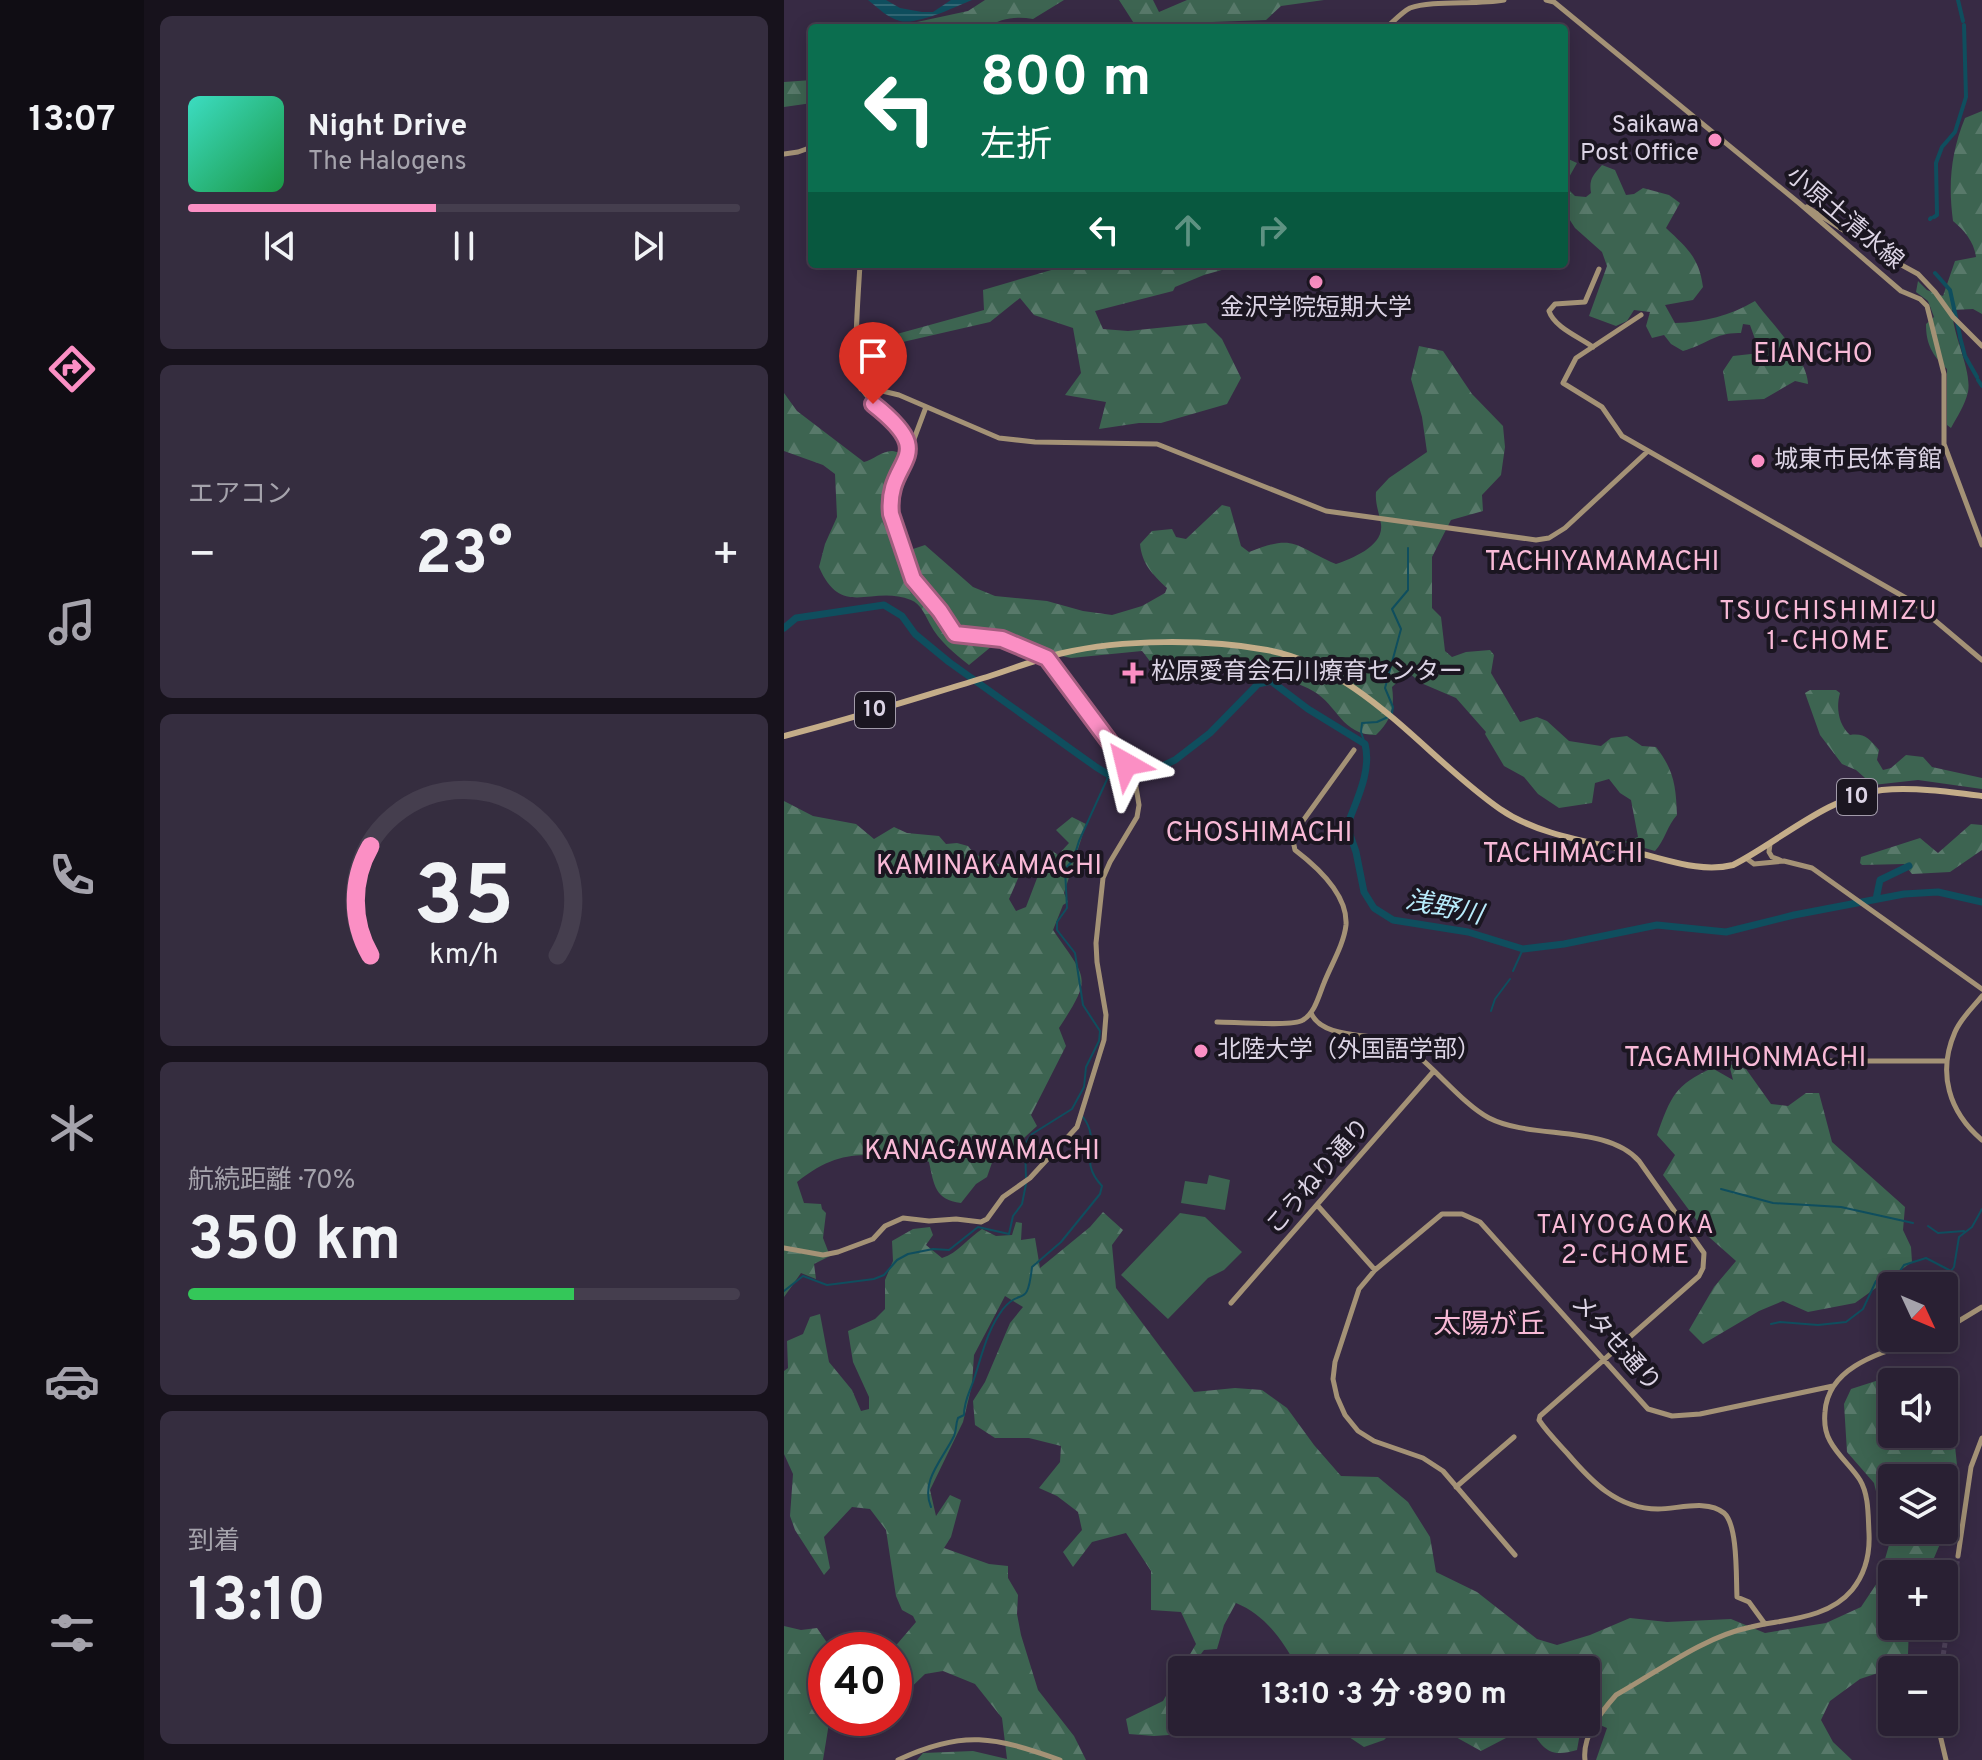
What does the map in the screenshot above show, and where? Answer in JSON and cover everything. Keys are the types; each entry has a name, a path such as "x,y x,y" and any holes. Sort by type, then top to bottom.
{"main road":[{"name":"10","path":"784,736 1047,658 1130,643 1234,646 1290,655 1321,670 1394,718 1500,809 1530,824 1690,866 1720,868 1746,858 1842,802 1871,793 1906,790 1982,796"}],"street":[{"path":"1391,24 1409,8 1425,4 1484,4 1504,0"},
{"name":"小原土清水線","path":"1546,0 1554,2 1592,31 1901,291 1920,299 1929,310 1945,383 1942,436 1982,545"},
{"path":"784,154 808,148"},
{"path":"1802,205 1918,274 1953,317 1982,346"},
{"path":"860,268 857,378 873,404 905,433 906,460"},
{"path":"1593,348 1557,324 1549,311 1555,304 1585,302 1599,269"},
{"path":"1641,315 1576,358 1563,383 1602,407 1617,431 1648,451 1913,602 1982,660"},
{"path":"861,389 899,395 1012,441 1133,442 1168,446 1326,511 1536,540 1549,538 1565,528 1648,451"},
{"path":"784,1248 823,1255 838,1252 873,1239 885,1226 903,1218 981,1222 987,1219 1003,1197 1030,1178 1077,1127 1104,1040 1106,1015 1096,943 1103,878 1137,817 1138,786 1126,764 1047,658 1002,639 955,634 940,611 917,586 891,514 890,503 926,407"},
{"path":"1217,1022 1296,1023 1311,1013 1339,949 1345,929 1345,914 1327,881 1312,863 1295,850 1292,836 1354,750"},
{"path":"1770,844 1772,857 1812,868 1982,989"},
{"path":"1746,858 1754,864 1784,861"},
{"path":"1982,996 1956,1029 1947,1061 1947,1083 1955,1111 1982,1140"},
{"path":"1311,1013 1324,1029 1397,1042 1488,1117 1607,1142 1630,1151 1704,1253 1703,1268 1699,1276 1539,1420 1588,1478 1622,1502 1655,1509 1705,1506 1725,1514 1732,1525 1737,1597 1749,1602 1765,1624"},
{"path":"1811,1061 1947,1061"},
{"name":"こうねり通り","path":"1231,1303 1433,1072"},
{"path":"1318,1206 1375,1270"},
{"name":"メタせ通り","path":"1515,1555 1443,1471 1423,1458 1374,1441 1358,1431 1345,1415 1333,1379 1335,1362 1359,1289 1375,1270 1442,1214 1470,1216 1480,1222 1648,1409 1672,1416 1700,1414 1833,1386"},
{"path":"1958,1322 1982,1307"},
{"path":"1585,1760 1587,1740 1604,1709 1616,1695 1730,1632 1813,1614 1835,1604 1850,1591 1866,1561 1869,1541 1866,1498 1862,1482 1832,1445 1824,1423 1825,1408 1833,1386 1851,1368 1886,1352"},
{"path":"1456,1487 1514,1437"},
{"path":"1958,1556 1971,1467 1982,1438"},
{"path":"1940,1736 1946,1760"},
{"path":"898,1760 935,1744 986,1738 1060,1760"}],"green space":[{"path":"985,0 1064,0 1033,19 1009,19 993,24 908,24 968,11"},
{"path":"1119,0 1153,0 1159,12 1187,0 1324,0 1281,6 1266,20 1134,24"},
{"path":"808,80 808,104 784,107 784,82"},
{"path":"1982,111 1982,314 1973,309 1952,310 1969,383 1965,402 1951,428 1947,425 1947,369 1934,354 1927,338 1926,324 1934,317 1928,301 1916,292 1918,281 1927,290 1943,296 1955,261 1976,257 1968,237 1953,221 1951,181 1954,156 1965,118"},
{"path":"1568,159 1577,163 1568,179"},
{"path":"1602,165 1615,170 1626,195 1643,188 1669,195 1680,203 1666,228 1695,260 1703,287 1693,300 1665,305 1675,323 1716,317 1755,301 1795,352 1808,384 1795,381 1764,399 1728,401 1723,371 1733,356 1760,353 1750,325 1743,324 1741,333 1718,336 1683,351 1664,335 1652,338 1646,326 1650,312 1634,310 1627,321 1616,326 1589,316 1607,266 1602,252 1575,228 1568,217 1568,179 1569,190 1575,196 1586,197 1591,193 1592,178"},
{"path":"1058,268 1229,268 1204,275 1175,287 1173,291 1095,311 1103,329 1128,331 1206,323 1222,339 1241,378 1227,404 1161,423 1099,429 1106,402 1065,395 1081,373 1073,328 1034,315 1020,298 990,322 894,344 886,337 984,310 983,290"},
{"path":"1419,346 1443,351 1472,394 1503,426 1505,447 1501,475 1482,495 1483,511 1451,520 1432,557 1432,608 1441,617 1445,651 1452,657 1490,650 1494,655 1491,673 1520,722 1537,717 1547,721 1569,741 1601,746 1611,738 1627,736 1642,746 1656,747 1673,779 1677,815 1655,851 1624,842 1638,837 1631,800 1620,793 1609,779 1595,783 1592,803 1559,808 1538,794 1524,777 1504,766 1486,732 1456,698 1421,683 1408,672 1392,687 1391,713 1376,735 1364,734 1347,725 1321,697 1300,685 1272,676 1243,673 1199,672 1168,676 1157,670 1142,651 1071,658 1043,652 1003,637 969,665 942,641 922,610 911,600 897,596 848,597 828,583 819,567 837,517 835,474 823,465 784,451 784,393 797,411 864,462 889,451 902,454 907,468 894,516 892,549 904,557 913,549 925,545 973,587 995,596 1047,601 1112,615 1142,606 1165,593 1167,588 1149,568 1141,551 1140,544 1152,531 1172,529 1176,537 1186,539 1222,505 1230,507 1241,546 1249,552 1277,543 1294,544 1336,564 1373,545 1381,532 1376,492 1389,478 1427,452 1422,417 1411,379"},
{"path":"1810,690 1836,690 1840,693 1838,710 1843,726 1850,735 1863,736 1879,750 1877,760 1883,770 1891,768 1906,755 1923,757 1932,767 1982,778 1982,789 1918,780 1873,785 1856,770 1842,764 1820,735 1805,693"},
{"path":"784,801 813,816 856,824 874,839 894,827 907,833 939,836 946,844 968,846 979,856 1020,874 1009,899 1016,911 1026,907 1051,850 1058,855 1069,843 1056,830 1072,817 1086,824 1064,893 1068,902 1063,905 1053,930 1079,969 1081,987 1059,1028 1066,1046 1031,1115 1037,1126 1012,1149 1007,1146 995,1154 987,1177 976,1184 961,1203 941,1195 934,1184 929,1162 919,1157 855,1156 841,1158 813,1171 797,1182 804,1203 821,1204 826,1213 823,1238 830,1256 814,1264 816,1279 801,1273 784,1297"},
{"path":"1971,824 1982,825 1982,850 1950,872 1912,874 1904,864 1860,863 1861,857 1920,838 1938,853"},
{"path":"1729,1064 1746,1069 1771,1104 1788,1106 1806,1093 1819,1093 1832,1142 1905,1207 1903,1230 1911,1247 1912,1262 1898,1272 1878,1272 1878,1286 1855,1303 1808,1312 1783,1301 1759,1311 1703,1344 1689,1330 1714,1287 1736,1261 1709,1237 1663,1175 1675,1155 1657,1135 1671,1101 1690,1080 1712,1068 1733,1080"},
{"path":"1209,1175 1230,1180 1225,1210 1181,1203 1185,1181 1207,1184"},
{"path":"1103,1212 1123,1230 1112,1245 1116,1288 1194,1392 1235,1388 1262,1390 1287,1408 1341,1476 1378,1477 1408,1502 1430,1537 1436,1572 1477,1592 1537,1639 1557,1645 1630,1618 1667,1622 1731,1619 1765,1633 1826,1623 1861,1607 1878,1582 1878,1640 1908,1640 1908,1654 1878,1656 1878,1673 1860,1679 1830,1701 1821,1720 1833,1742 1852,1760 1596,1760 1607,1728 1600,1725 1600,1656 1290,1656 1264,1621 1236,1603 1224,1625 1217,1649 1204,1650 1200,1656 1189,1656 1196,1644 1181,1612 1151,1610 1151,1571 1126,1533 1092,1542 1073,1567 1063,1552 1082,1530 1078,1512 1057,1496 1039,1488 1060,1462 1061,1446 1029,1438 995,1438 975,1425 973,1401 985,1382 1010,1323 1023,1307 1005,1296 974,1355 972,1385 963,1422 930,1490 936,1516 950,1495 961,1500 951,1537 944,1548 989,1564 1008,1566 1008,1578 1018,1595 1017,1614 1021,1635 1038,1690 1074,1736 1086,1760 917,1760 923,1753 973,1751 1007,1759 1002,1718 975,1684 943,1671 925,1674 912,1686 912,1632 907,1632 916,1622 913,1616 902,1610 896,1596 886,1530 870,1509 852,1507 824,1537 830,1568 824,1575 795,1530 790,1516 793,1474 784,1454 787,1341 803,1334 810,1317 820,1314 829,1362 852,1390 861,1411 869,1409 869,1397 853,1362 848,1331 875,1319 885,1309 885,1280 893,1261 892,1241 913,1229 930,1227 933,1235 926,1245 942,1258 953,1253 982,1229 996,1236 1012,1235 1016,1222 1022,1223 1021,1240 1035,1238 1040,1268 1090,1227"},
{"path":"1180,1213 1205,1217 1242,1252 1224,1270 1208,1278 1168,1319 1121,1275"},
{"path":"1878,1380 1878,1448 1955,1448 1957,1464 1878,1464 1878,1500 1874,1483 1847,1452 1844,1404 1851,1389"},
{"path":"1889,1544 1940,1544 1934,1558 1885,1560"},
{"path":"784,1626 801,1630 817,1628 820,1632 808,1632 808,1736 827,1736 823,1760 784,1760"},
{"path":"1168,1692 1168,1735 1129,1734 1126,1719 1163,1701"},
{"path":"1348,1736 1388,1736 1384,1740 1364,1747"},
{"path":"1454,1736 1507,1736 1481,1751"},
{"path":"1535,1736 1580,1736 1577,1750 1566,1753 1551,1751"}],"water":[{"path":"868,0 886,0 900,8 933,12 951,0 972,0 936,15 908,22 891,18"}],"waterway":[{"path":"1958,0 1963,21"},
{"path":"1934,217 1937,215 1936,163 1942,147 1955,132 1966,97 1964,25"},
{"path":"1935,273 1950,290 1960,336"},
{"path":"1960,337 1965,356 1977,377"},
{"path":"1978,380 1982,386"},
{"path":"1392,713 1393,707 1385,688 1401,629 1392,609 1408,590 1408,548"},
{"name":"浅野川","path":"784,628 796,618 884,605 902,616 915,634 949,662 1109,775 1119,776 1158,768 1175,760 1210,733 1258,684 1271,681 1308,709 1365,744 1365,775 1347,826 1364,892 1374,908 1393,920 1468,932 1523,949 1657,925 1726,932 1794,915 1904,894 1938,892 1982,902"},
{"path":"1365,744 1362,723 1388,717"},
{"path":"1026,1178 1025,1144 1032,1134 1072,1109 1084,1087 1086,1067 1099,1041 1100,1031 1083,1005 1075,953 1057,930 1057,922 1067,908 1065,869 1073,860 1109,775"},
{"path":"1876,899 1880,880 1909,866"},
{"path":"1513,971 1523,949"},
{"path":"1491,1011 1495,999 1510,979"},
{"path":"931,1507 928,1488 934,1470 954,1436 958,1418 964,1415 966,1400 993,1325 1009,1302 1025,1294 1032,1267 1061,1242 1100,1194 1102,1186 1091,1167 1091,1135 1083,1117"},
{"path":"784,1291 803,1276 827,1285 874,1279 884,1275 897,1260 908,1254 933,1249 949,1250 978,1227 1009,1234 1013,1216 1022,1204 1026,1184"},
{"path":"1721,1189 1773,1203 1841,1207 1913,1223"},
{"path":"1771,1324 1846,1322 1863,1309 1876,1281 1894,1280 1904,1265 1926,1258 1951,1271 1959,1237 1972,1227 1982,1209"},
{"path":"1928,1226 1938,1233 1964,1231"}],"tunnel":[{"path":"1943,1656 1958,1556"}],"place":[{"name":"Saikawa Post Office","path":"1715,140"},
{"name":"金沢学院短期大学","path":"1316,282"},
{"name":"城東市民体育館","path":"1758,461"},
{"name":"松原愛育会石川療育センター","path":"1133,673"},
{"name":"北陸大学（外国語学部）","path":"1201,1051"}],"district":[{"name":"EIANCHO","path":"1813,355"},
{"name":"TACHIYAMAMACHI","path":"1602,563"},
{"name":"TSUCHISHIMIZU 1-CHOME","path":"1829,627"},
{"name":"CHOSHIMACHI","path":"1259,834"},
{"name":"TACHIMACHI","path":"1563,855"},
{"name":"KAMINAKAMACHI","path":"989,867"},
{"name":"TAGAMIHONMACHI","path":"1745,1059"},
{"name":"KANAGAWAMACHI","path":"982,1152"},
{"name":"TAIYOGAOKA 2-CHOME","path":"1626,1241"},
{"name":"太陽が丘","path":"1489,1326"}],"route":[{"path":"873,404 897,424 907,441 906,460 890,503 909,570 917,586 934,603 955,634 1002,639 1047,658 1126,764"}]}
